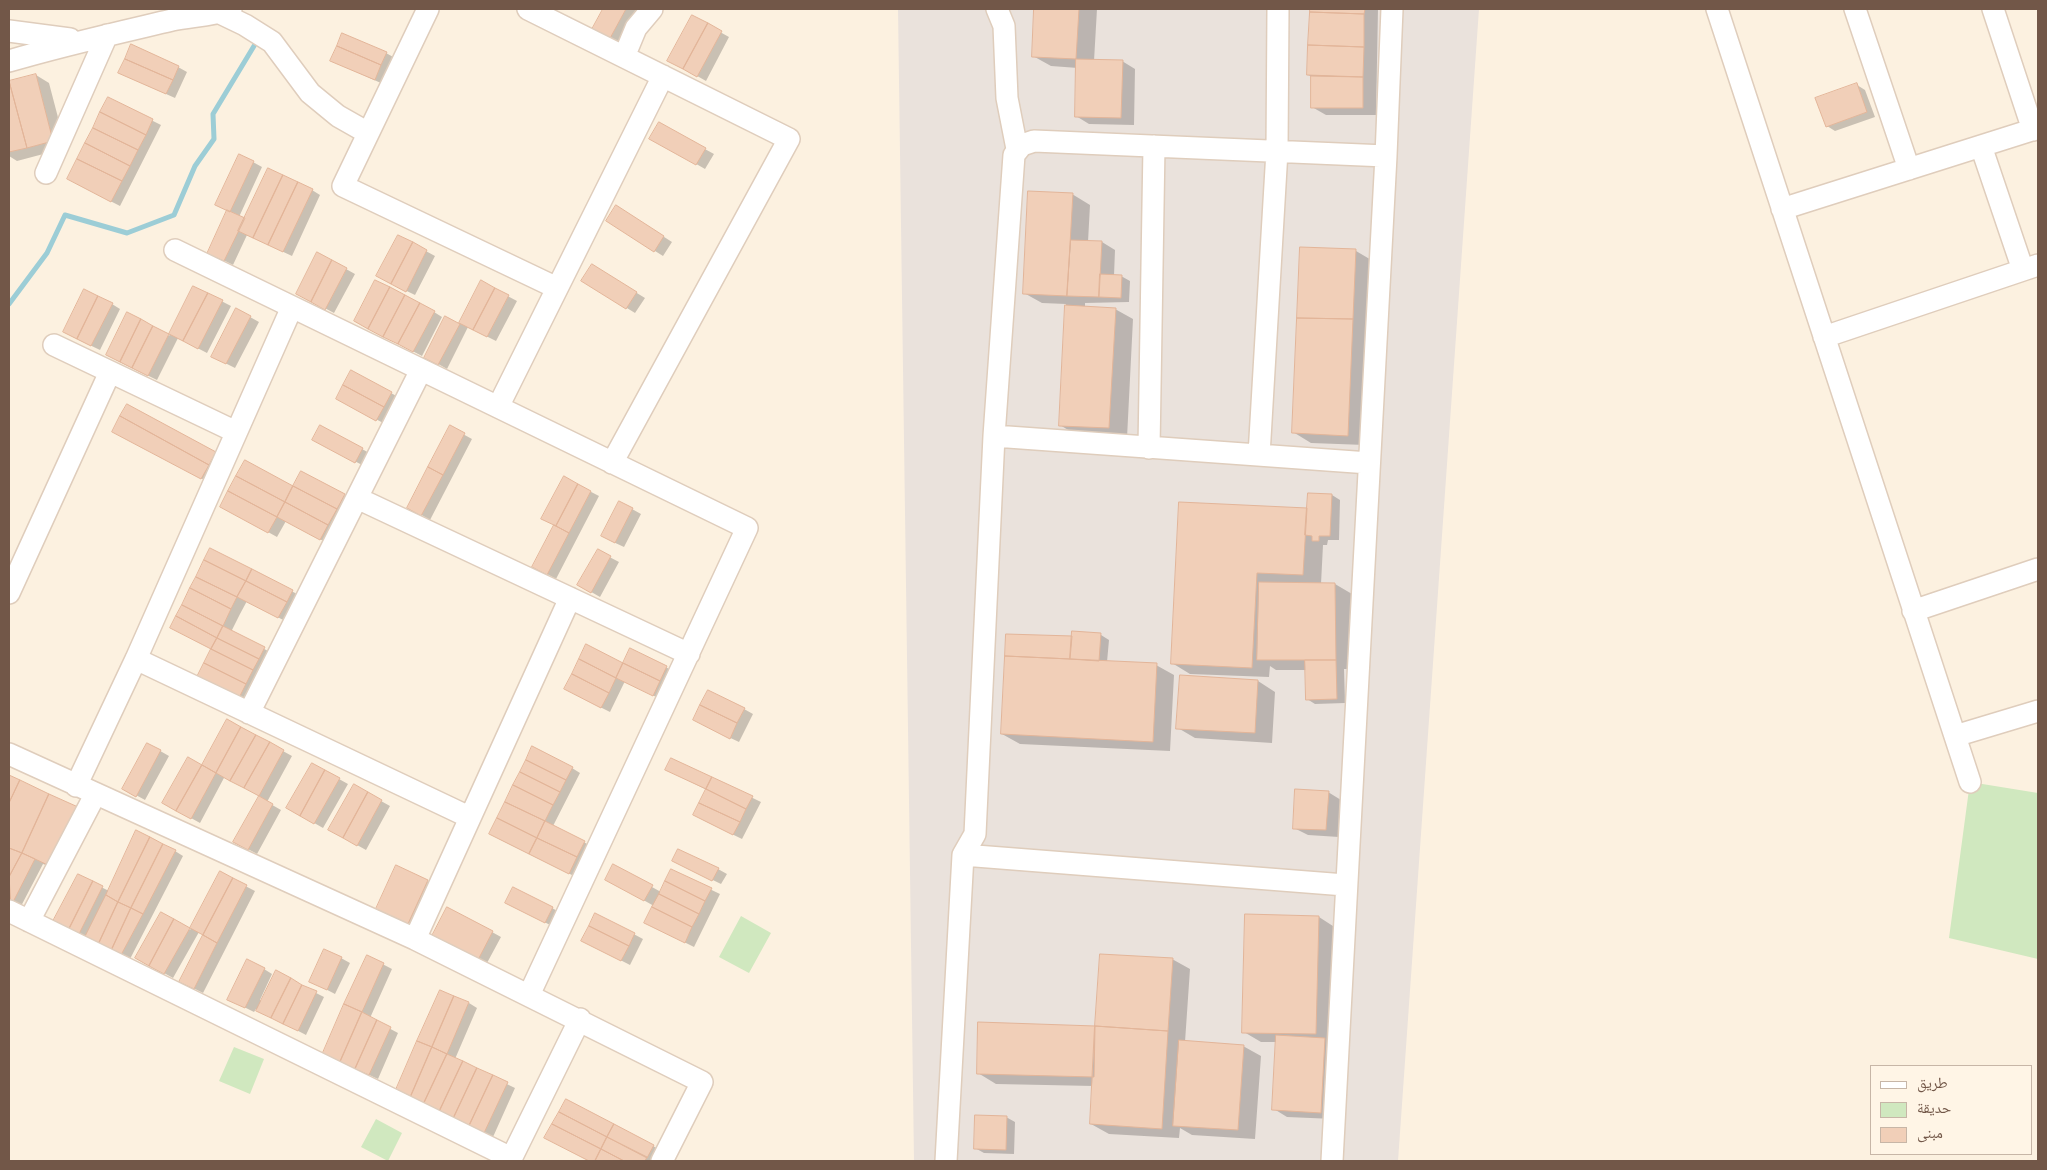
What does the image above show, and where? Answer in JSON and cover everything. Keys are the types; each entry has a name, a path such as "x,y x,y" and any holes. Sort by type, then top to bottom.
{"street":[{"path":"428,9 344,186 558,288"},
{"path":"528,9 789,139 612,463"},
{"path":"624,57 636,28 652,9"},
{"path":"946,1161 963,855 975,834 994,436 1012,161 1017,149 1008,98 1004,26 997,9"},
{"path":"1260,455 1277,151 1278,9"},
{"path":"1332,1161 1345,885 1386,156 1392,9"},
{"path":"1717,9 1970,782"},
{"path":"1855,9 1909,169"},
{"path":"1782,209 2036,129 1993,9"},
{"path":"9,60 80,40 191,16 225,11 272,42 310,93 338,116 368,133"},
{"path":"9,31 80,40"},
{"path":"46,173 106,35"},
{"path":"498,407 663,76"},
{"path":"1017,149 1034,140 1386,156"},
{"path":"1149,448 1154,146"},
{"path":"1824,337 2031,268 1981,146"},
{"path":"175,250 747,528 530,995"},
{"path":"76,786 136,659 292,307"},
{"path":"54,345 236,432"},
{"path":"249,713 421,370"},
{"path":"9,593 110,372"},
{"path":"994,436 1369,463"},
{"path":"357,498 689,654"},
{"path":"1914,611 2038,570"},
{"path":"415,939 570,598"},
{"path":"136,659 469,817"},
{"path":"1955,736 2038,711"},
{"path":"9,754 95,795 415,939 702,1082 662,1161"},
{"path":"30,921 95,795"},
{"path":"963,855 1345,885"},
{"path":"9,911 510,1160 580,1020"}],"shaded area":[{"path":"898,9 1479,9 1398,1161 914,1161"}],"green space":[{"path":"1970,782 2038,793 2038,959 1949,938"},
{"path":"741,916 771,933 749,973 719,957"},
{"path":"234,1047 264,1059 250,1094 219,1081"},
{"path":"376,1119 402,1133 388,1161 361,1147"}],"building":[{"path":"603,9 626,9 608,42 590,33"},
{"path":"1034,9 1079,9 1076,59 1032,57"},
{"path":"1310,9 1365,9 1364,14 1310,12"},
{"path":"1310,12 1364,14 1364,47 1308,45"},
{"path":"692,15 708,23 683,69 667,61"},
{"path":"708,23 722,31 697,77 683,69"},
{"path":"342,33 387,52 381,65 337,46"},
{"path":"131,44 179,66 173,80 125,59"},
{"path":"1308,45 1364,47 1363,77 1307,75"},
{"path":"337,46 381,65 375,80 330,61"},
{"path":"125,59 173,80 166,94 118,73"},
{"path":"1076,59 1123,60 1121,118 1075,117"},
{"path":"36,74 53,141 27,148 9,81"},
{"path":"1311,76 1363,77 1363,108 1311,108"},
{"path":"9,81 27,148 9,152"},
{"path":"1857,83 1867,112 1826,127 1815,98"},
{"path":"108,97 153,119 146,135 100,112"},
{"path":"100,112 146,135 138,150 93,128"},
{"path":"659,122 706,148 696,165 649,139"},
{"path":"93,128 138,150 130,166 85,143"},
{"path":"85,143 130,166 122,181 77,159"},
{"path":"239,154 254,161 230,212 215,205"},
{"path":"77,159 122,181 111,202 67,179"},
{"path":"268,168 283,175 253,238 238,231"},
{"path":"283,175 298,182 268,245 253,238"},
{"path":"298,182 313,189 283,252 268,245"},
{"path":"1028,191 1073,193 1067,296 1023,294"},
{"path":"616,205 664,236 654,252 606,221"},
{"path":"227,210 245,218 224,261 207,254"},
{"path":"398,235 413,242 391,284 376,276"},
{"path":"1071,240 1102,241 1099,297 1067,296"},
{"path":"413,242 427,250 406,292 391,284"},
{"path":"1300,247 1356,249 1353,319 1297,318"},
{"path":"317,252 332,260 311,302 296,294"},
{"path":"332,260 347,268 325,310 311,302"},
{"path":"592,264 637,292 626,309 581,281"},
{"path":"1100,274 1122,275 1121,298 1099,297"},
{"path":"375,280 390,287 368,329 354,321"},
{"path":"481,280 495,288 473,330 459,323"},
{"path":"193,286 208,293 183,341 169,334"},
{"path":"390,287 405,295 383,337 368,329"},
{"path":"495,288 509,295 487,337 473,330"},
{"path":"84,289 98,296 77,339 63,332"},
{"path":"208,293 223,300 198,349 183,341"},
{"path":"405,295 420,303 398,344 383,337"},
{"path":"98,296 113,303 91,346 77,339"},
{"path":"420,303 435,311 413,352 398,344"},
{"path":"1065,305 1116,308 1109,428 1059,426"},
{"path":"236,308 251,316 226,364 211,357"},
{"path":"127,312 141,319 120,362 106,355"},
{"path":"445,316 460,324 438,365 424,358"},
{"path":"1297,318 1353,319 1348,436 1292,433"},
{"path":"141,319 153,326 132,368 120,362"},
{"path":"153,326 169,334 148,376 132,368"},
{"path":"351,370 392,392 384,407 343,385"},
{"path":"343,385 384,407 376,421 336,399"},
{"path":"127,404 216,452 209,465 120,416"},
{"path":"120,416 209,465 201,479 112,432"},
{"path":"320,425 363,448 355,463 312,440"},
{"path":"450,425 465,433 443,475 428,467"},
{"path":"245,460 293,486 285,502 236,476"},
{"path":"428,467 443,475 421,516 407,508"},
{"path":"301,471 345,494 337,509 293,486"},
{"path":"236,476 285,502 277,517 228,491"},
{"path":"564,476 578,484 556,526 541,519"},
{"path":"578,484 591,491 569,533 556,526"},
{"path":"293,486 337,509 328,525 285,502"},
{"path":"228,491 277,517 268,533 220,507"},
{"path":"1308,493 1332,494 1330,536 1319,536 1319,541 1312,541 1312,536 1305,535"},
{"path":"619,501 633,508 615,543 601,536"},
{"path":"285,502 328,525 320,540 277,517"},
{"path":"1179,502 1307,508 1303,575 1257,573 1252,668 1171,664"},
{"path":"554,525 569,533 547,575 532,567"},
{"path":"210,548 252,569 246,581 204,560"},
{"path":"598,549 611,556 591,593 577,585"},
{"path":"204,560 246,581 237,597 196,577"},
{"path":"252,569 293,590 287,602 246,581"},
{"path":"196,577 237,597 231,609 190,588"},
{"path":"246,581 287,602 278,618 237,597"},
{"path":"1259,582 1335,583 1336,660 1257,660"},
{"path":"190,588 231,609 223,626 182,605"},
{"path":"182,605 223,626 217,638 176,616"},
{"path":"176,616 217,638 211,649 170,628"},
{"path":"223,626 265,647 259,659 217,638"},
{"path":"1072,631 1101,633 1099,661 1070,659"},
{"path":"1006,634 1072,636 1070,659 1005,656"},
{"path":"217,638 259,659 253,670 211,649"},
{"path":"586,644 623,663 616,678 579,659"},
{"path":"630,648 667,666 660,681 623,663"},
{"path":"211,649 253,670 246,684 204,663"},
{"path":"1005,656 1157,663 1153,742 1001,734"},
{"path":"579,659 616,678 609,693 572,674"},
{"path":"1305,660 1336,660 1337,699 1306,700"},
{"path":"204,663 246,684 239,698 197,677"},
{"path":"623,663 660,681 653,696 616,678"},
{"path":"572,674 609,693 601,708 564,689"},
{"path":"1180,675 1258,680 1255,733 1176,729"},
{"path":"708,690 745,708 737,723 700,705"},
{"path":"700,705 737,723 730,739 693,720"},
{"path":"227,719 241,727 216,773 202,765"},
{"path":"241,727 256,735 230,781 216,773"},
{"path":"256,735 270,742 244,788 230,781"},
{"path":"270,742 284,750 259,796 244,788"},
{"path":"147,743 161,750 136,797 122,789"},
{"path":"532,746 573,767 566,780 526,760"},
{"path":"188,757 202,765 176,811 162,803"},
{"path":"671,758 712,777 706,789 665,770"},
{"path":"526,760 566,780 560,792 520,772"},
{"path":"312,763 325,770 300,816 286,808"},
{"path":"202,765 216,773 191,819 176,811"},
{"path":"325,770 340,778 314,824 300,816"},
{"path":"520,772 560,792 553,805 513,785"},
{"path":"9,775 20,780 9,803"},
{"path":"712,777 753,796 746,809 706,789"},
{"path":"20,780 49,794 22,853 9,848 9,803"},
{"path":"354,784 368,792 343,838 328,830"},
{"path":"513,785 553,805 545,821 505,802"},
{"path":"706,789 746,809 740,822 699,803"},
{"path":"1295,789 1329,791 1326,830 1293,829"},
{"path":"368,792 382,800 357,846 343,838"},
{"path":"49,794 78,807 50,866 22,853"},
{"path":"259,796 273,804 248,850 233,842"},
{"path":"505,802 545,821 537,838 497,818"},
{"path":"699,803 740,822 733,835 693,815"},
{"path":"497,818 537,838 529,854 489,834"},
{"path":"545,821 585,841 577,857 537,838"},
{"path":"136,830 150,837 118,902 106,895"},
{"path":"150,837 163,844 131,908 118,902"},
{"path":"537,838 577,857 569,874 529,854"},
{"path":"163,844 176,850 143,914 131,908"},
{"path":"9,848 22,853 9,877"},
{"path":"678,849 719,868 712,881 672,861"},
{"path":"22,853 35,859 11,906 9,877"},
{"path":"613,864 653,885 644,901 605,880"},
{"path":"396,865 428,880 407,926 375,911"},
{"path":"671,869 712,888 705,901 665,881"},
{"path":"220,871 233,878 203,935 190,928"},
{"path":"78,874 93,881 67,933 51,925"},
{"path":"233,878 247,885 217,943 203,935"},
{"path":"93,881 103,886 77,938 67,933"},
{"path":"665,881 705,901 699,914 659,894"},
{"path":"513,887 553,907 545,923 505,903"},
{"path":"659,894 699,914 692,927 652,907"},
{"path":"106,895 118,902 98,945 84,939"},
{"path":"118,902 131,908 111,951 98,945"},
{"path":"447,907 493,931 478,960 432,936"},
{"path":"652,907 692,927 685,943 644,923"},
{"path":"131,908 143,914 121,955 111,951"},
{"path":"161,912 174,919 149,966 135,958"},
{"path":"595,913 635,933 629,946 589,926"},
{"path":"1245,914 1319,916 1316,1034 1242,1033"},
{"path":"174,919 190,928 164,974 149,966"},
{"path":"589,926 629,946 621,961 581,941"},
{"path":"203,935 217,943 194,989 179,982"},
{"path":"324,949 342,957 327,990 309,982"},
{"path":"1100,954 1173,958 1168,1031 1095,1026"},
{"path":"367,955 384,963 362,1012 344,1004"},
{"path":"247,959 265,968 245,1008 227,1000"},
{"path":"276,970 291,978 271,1018 256,1011"},
{"path":"291,978 302,985 283,1024 271,1018"},
{"path":"302,985 317,991 298,1031 283,1024"},
{"path":"440,990 454,996 432,1047 417,1041"},
{"path":"454,996 469,1002 447,1054 432,1047"},
{"path":"344,1004 362,1012 340,1062 322,1055"},
{"path":"362,1012 377,1020 355,1069 340,1062"},
{"path":"377,1020 391,1027 369,1075 355,1069"},
{"path":"978,1022 1095,1026 1094,1077 977,1074"},
{"path":"1095,1026 1168,1031 1162,1129 1090,1124"},
{"path":"1276,1035 1325,1038 1321,1113 1272,1110"},
{"path":"1179,1040 1244,1045 1238,1130 1173,1126"},
{"path":"417,1041 432,1047 410,1098 395,1092"},
{"path":"432,1047 447,1054 423,1105 410,1098"},
{"path":"447,1054 463,1061 439,1112 423,1105"},
{"path":"463,1061 477,1068 453,1119 439,1112"},
{"path":"477,1068 493,1075 469,1126 453,1119"},
{"path":"493,1075 508,1082 484,1133 469,1126"},
{"path":"566,1099 614,1124 607,1137 559,1112"},
{"path":"559,1112 607,1137 601,1149 552,1124"},
{"path":"975,1115 1007,1116 1006,1150 974,1149"},
{"path":"552,1124 601,1149 595,1161 589,1161 544,1138"},
{"path":"614,1124 654,1145 647,1158 607,1137"},
{"path":"607,1137 647,1157 645,1161 624,1161 601,1149"},
{"path":"601,1149 624,1161 595,1161"}],"waterway":[{"path":"9,304 47,253 65,215 127,233 174,215 195,166 214,139 213,114 254,46"}]}
